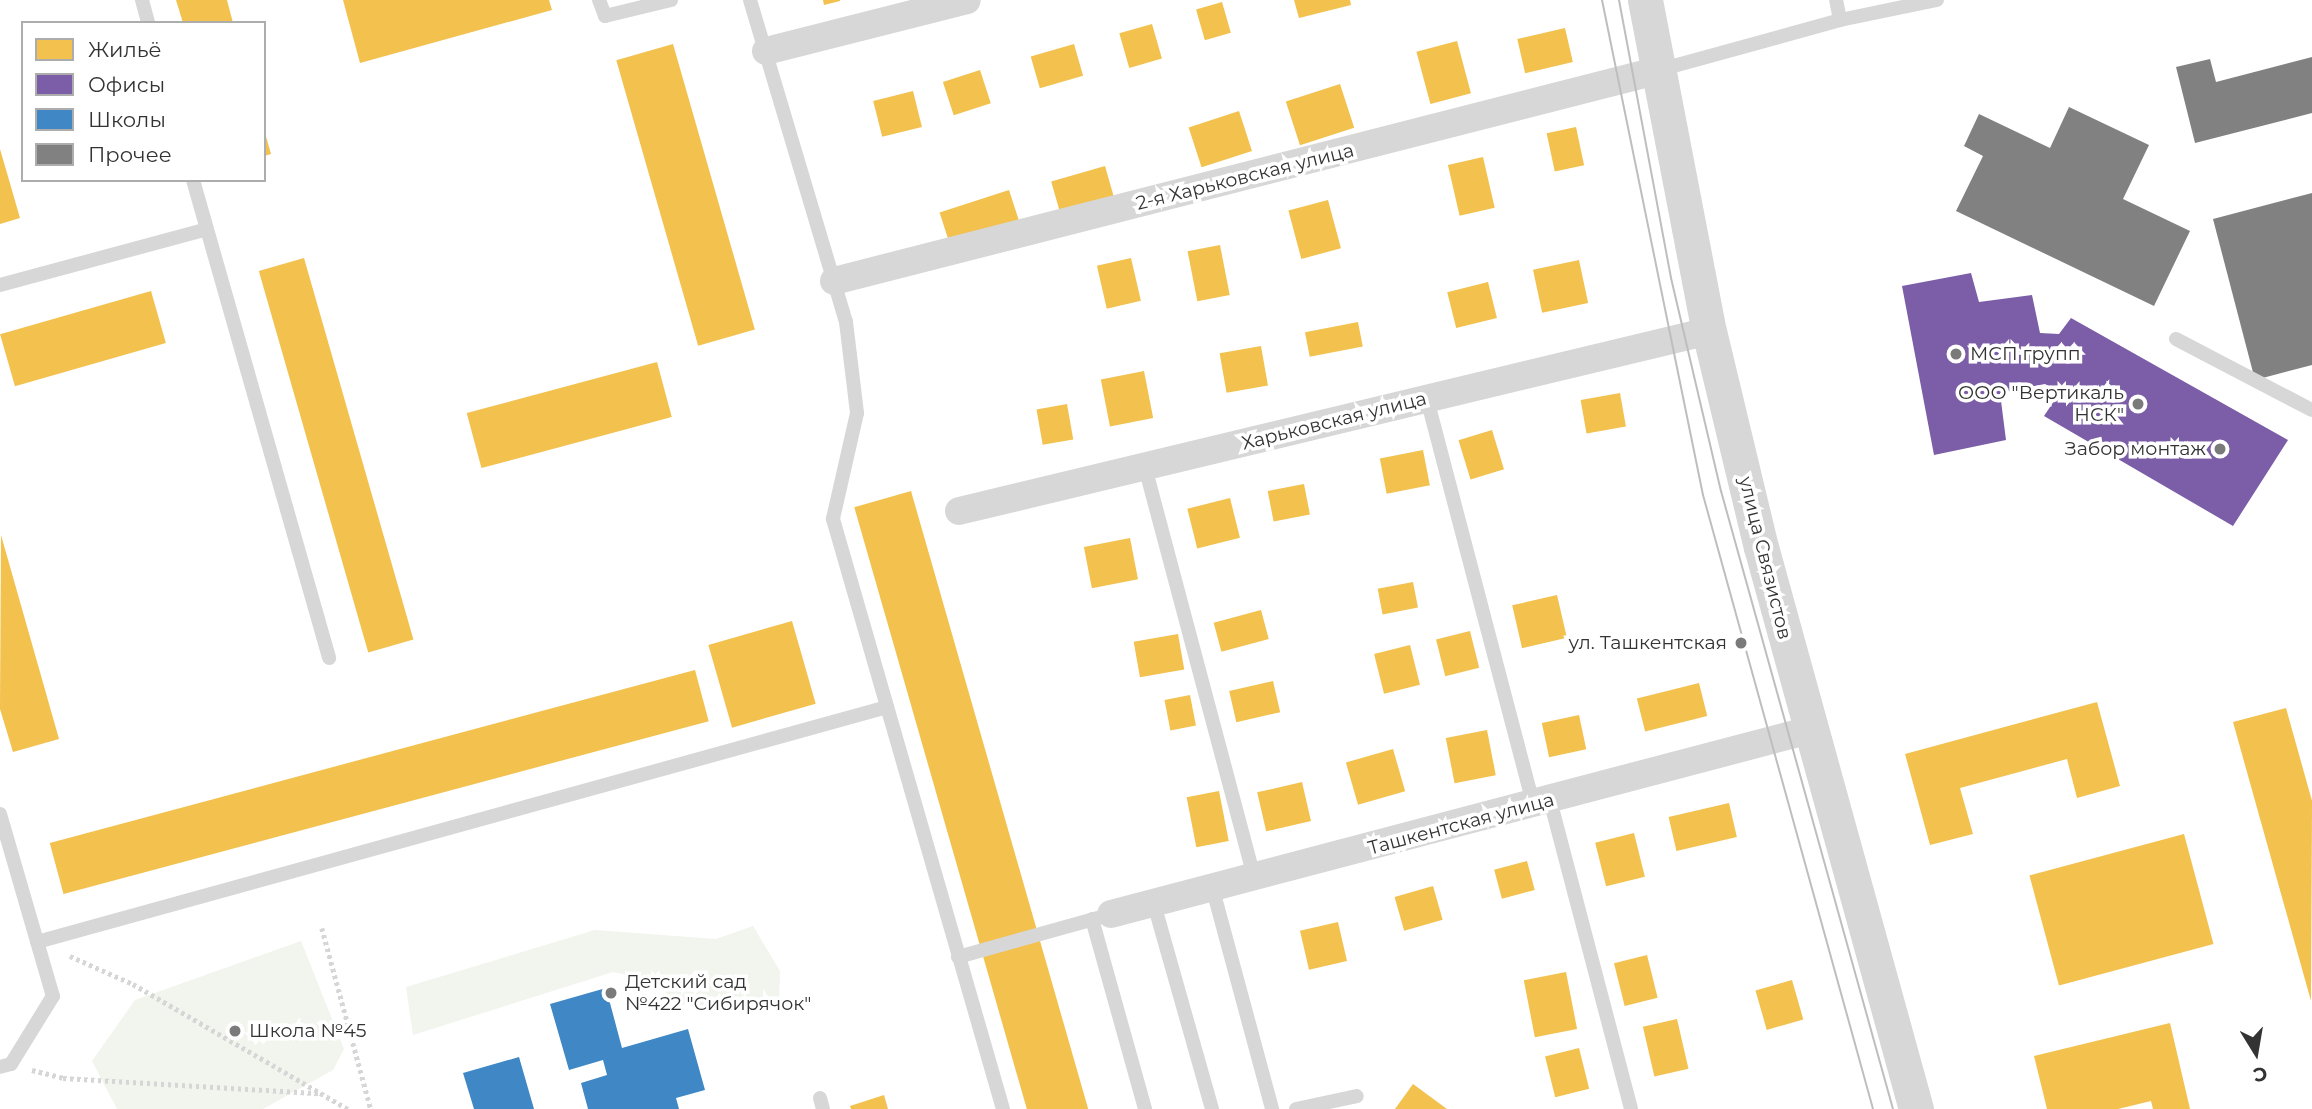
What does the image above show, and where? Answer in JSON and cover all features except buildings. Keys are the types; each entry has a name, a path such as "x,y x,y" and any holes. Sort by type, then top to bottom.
{"street":[{"path":"765,51 967,0"},
{"name":"улица Связистов","path":"1645,0 1656,71 1709,331 1810,730 1916,1109"},
{"name":"2-я Харьковская улица","path":"834,281 1656,71"},
{"name":"Харьковская улица","path":"959,511 1709,331"},
{"name":"Ташкентская улица","path":"1101,917 1255,880 1810,730"}],"lane":[{"path":"142,0 147,21"},
{"path":"599,0 605,16 671,0"},
{"path":"750,0 846,322 857,413 833,519 1003,1109"},
{"path":"1836,0 1840,20"},
{"path":"1656,71 1840,20 1937,0"},
{"path":"194,182 329,659"},
{"path":"0,285 207,229"},
{"path":"2176,339 2312,410"},
{"path":"1427,399 1630,1109"},
{"path":"1145,467 1255,880"},
{"path":"37,942 887,708"},
{"path":"0,814 53,996 6,1066"},
{"path":"1213,890 1272,1109"},
{"path":"1154,904 1212,1109"},
{"path":"958,957 1101,917 1145,1109"},
{"path":"1296,1109 1357,1096"}],"path":[{"path":"323,928 372,1109"},
{"path":"37,942 133,984 348,1109"},
{"path":"6,1066 63,1078 320,1093"}],"shaded area":[{"path":"753,926 780,971 779,1007 679,1005 653,980 613,972 413,1035 406,987 595,930 716,939"},
{"name":"Школа №45","path":"301,941 344,1049 333,1070 263,1109 117,1109 92,1061 135,1000"}],"tram line":[{"path":"1602,0 1703,495 1873,1109"},
{"path":"1619,0 1671,278 1721,491 1893,1109"}],"place":[{"name":"МСП групп","path":"1956,354"},
{"name":"ООО \"Вертикаль НСК\"","path":"2138,404"},
{"name":"Забор монтаж","path":"2220,449"},
{"name":"ул. Ташкентская","path":"1741,643"},
{"name":"Детский сад №422 \"Сибирячок\"","path":"611,993"},
{"name":"Школа №45","path":"235,1031"}]}
